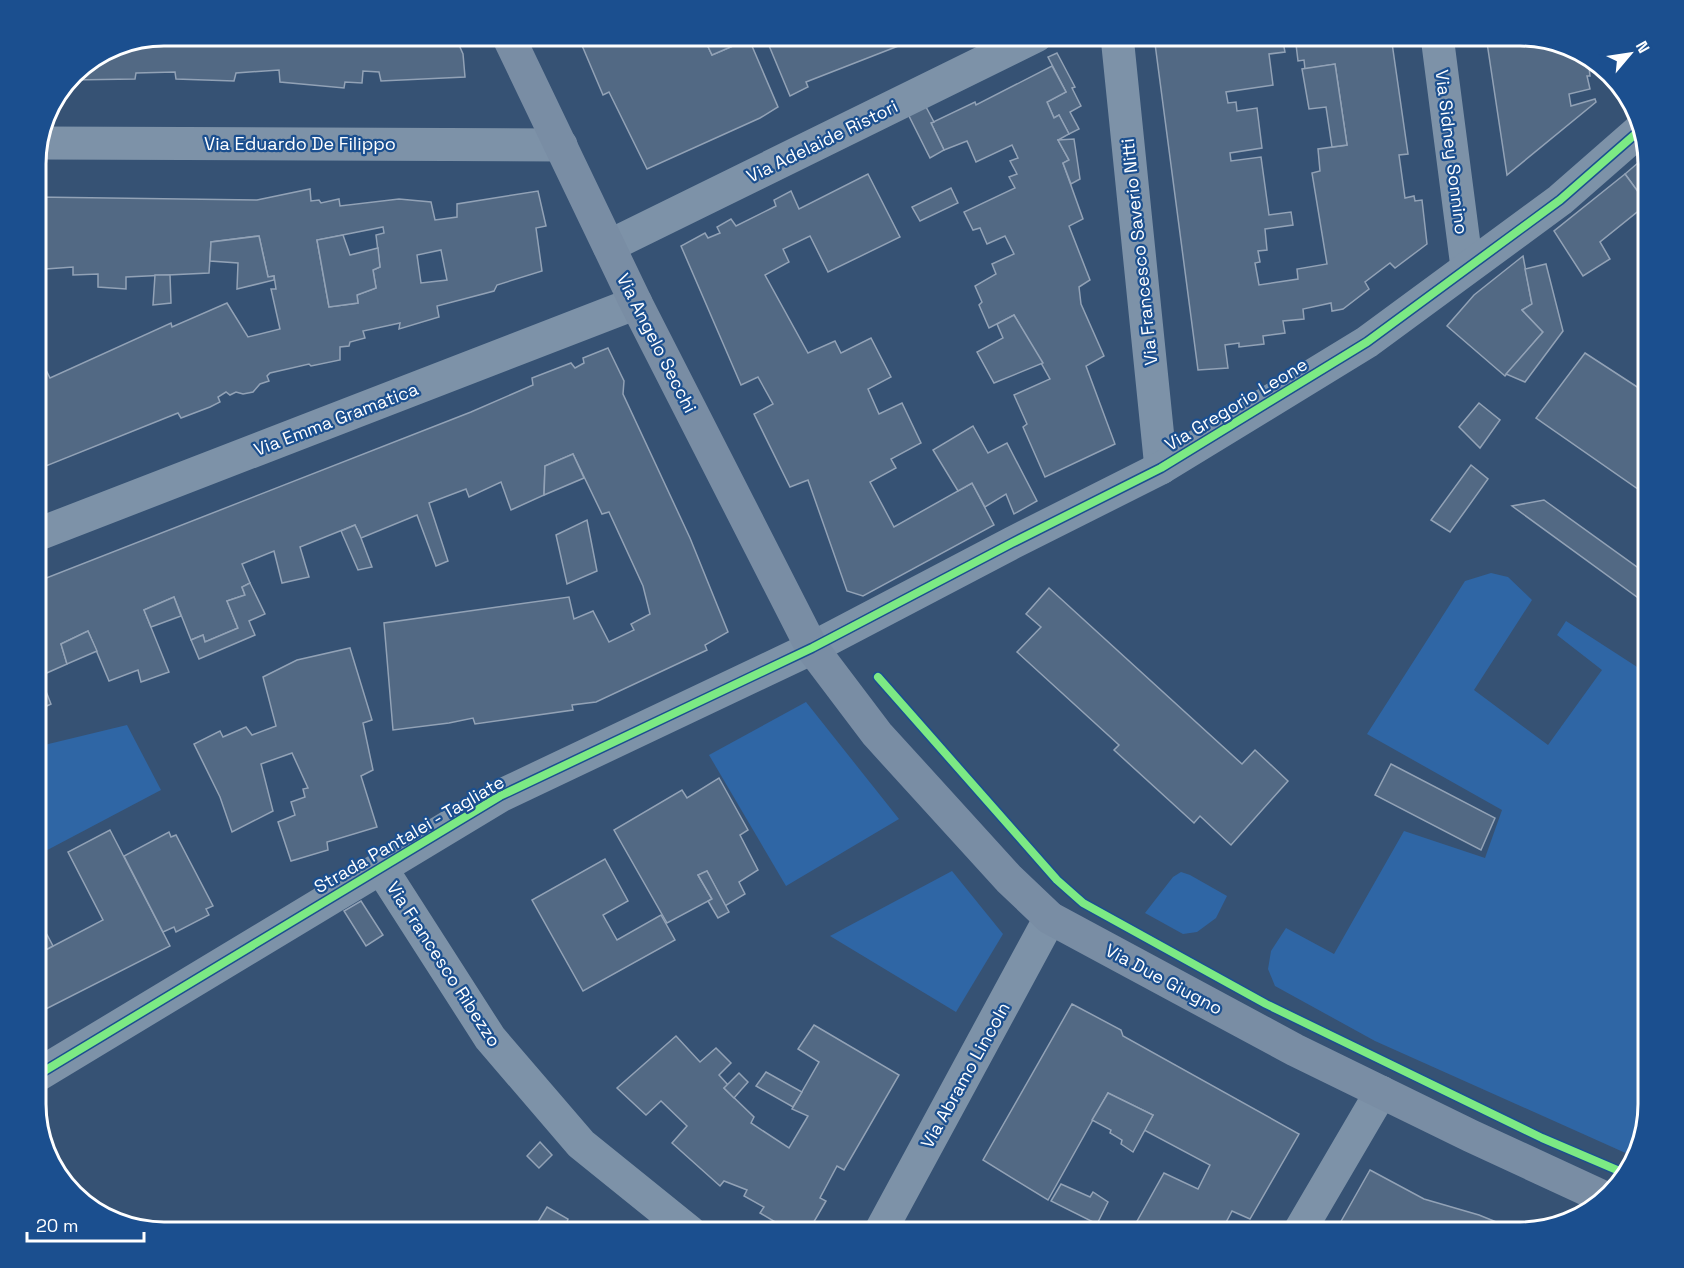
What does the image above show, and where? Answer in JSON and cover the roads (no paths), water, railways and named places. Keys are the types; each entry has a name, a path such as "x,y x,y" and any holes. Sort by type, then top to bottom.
{"street":[{"name":"Via Angelo Secchi","path":"513,46 636,303 812,648"},
{"name":"Via Adelaide Ristori","path":"609,246 1016,46"},
{"name":"Via Francesco Saverio Nitti","path":"1118,46 1161,468"},
{"name":"Via Sidney Sonnino","path":"1438,46 1467,267"},
{"name":"Via Gregorio Leone","path":"812,648 1161,468 1366,342 1560,200 1633,136"},
{"name":"Via Eduardo De Filippo","path":"49,143 561,145"},
{"name":"Via Emma Gramatica","path":"47,531 636,303"},
{"name":"Strada Pantalei - Tagliate","path":"47,1069 500,796 812,648"},
{"name":"Via Due Giugno","path":"812,648 877,734 1009,879 1050,918 1295,1050 1596,1194"},
{"name":"Via Francesco Ribezzo","path":"381,867 490,1038 581,1144 678,1222"},
{"name":"Via Abramo Lincoln","path":"885,1222 1050,918"},
{"path":"1305,1222 1381,1092"}]}
